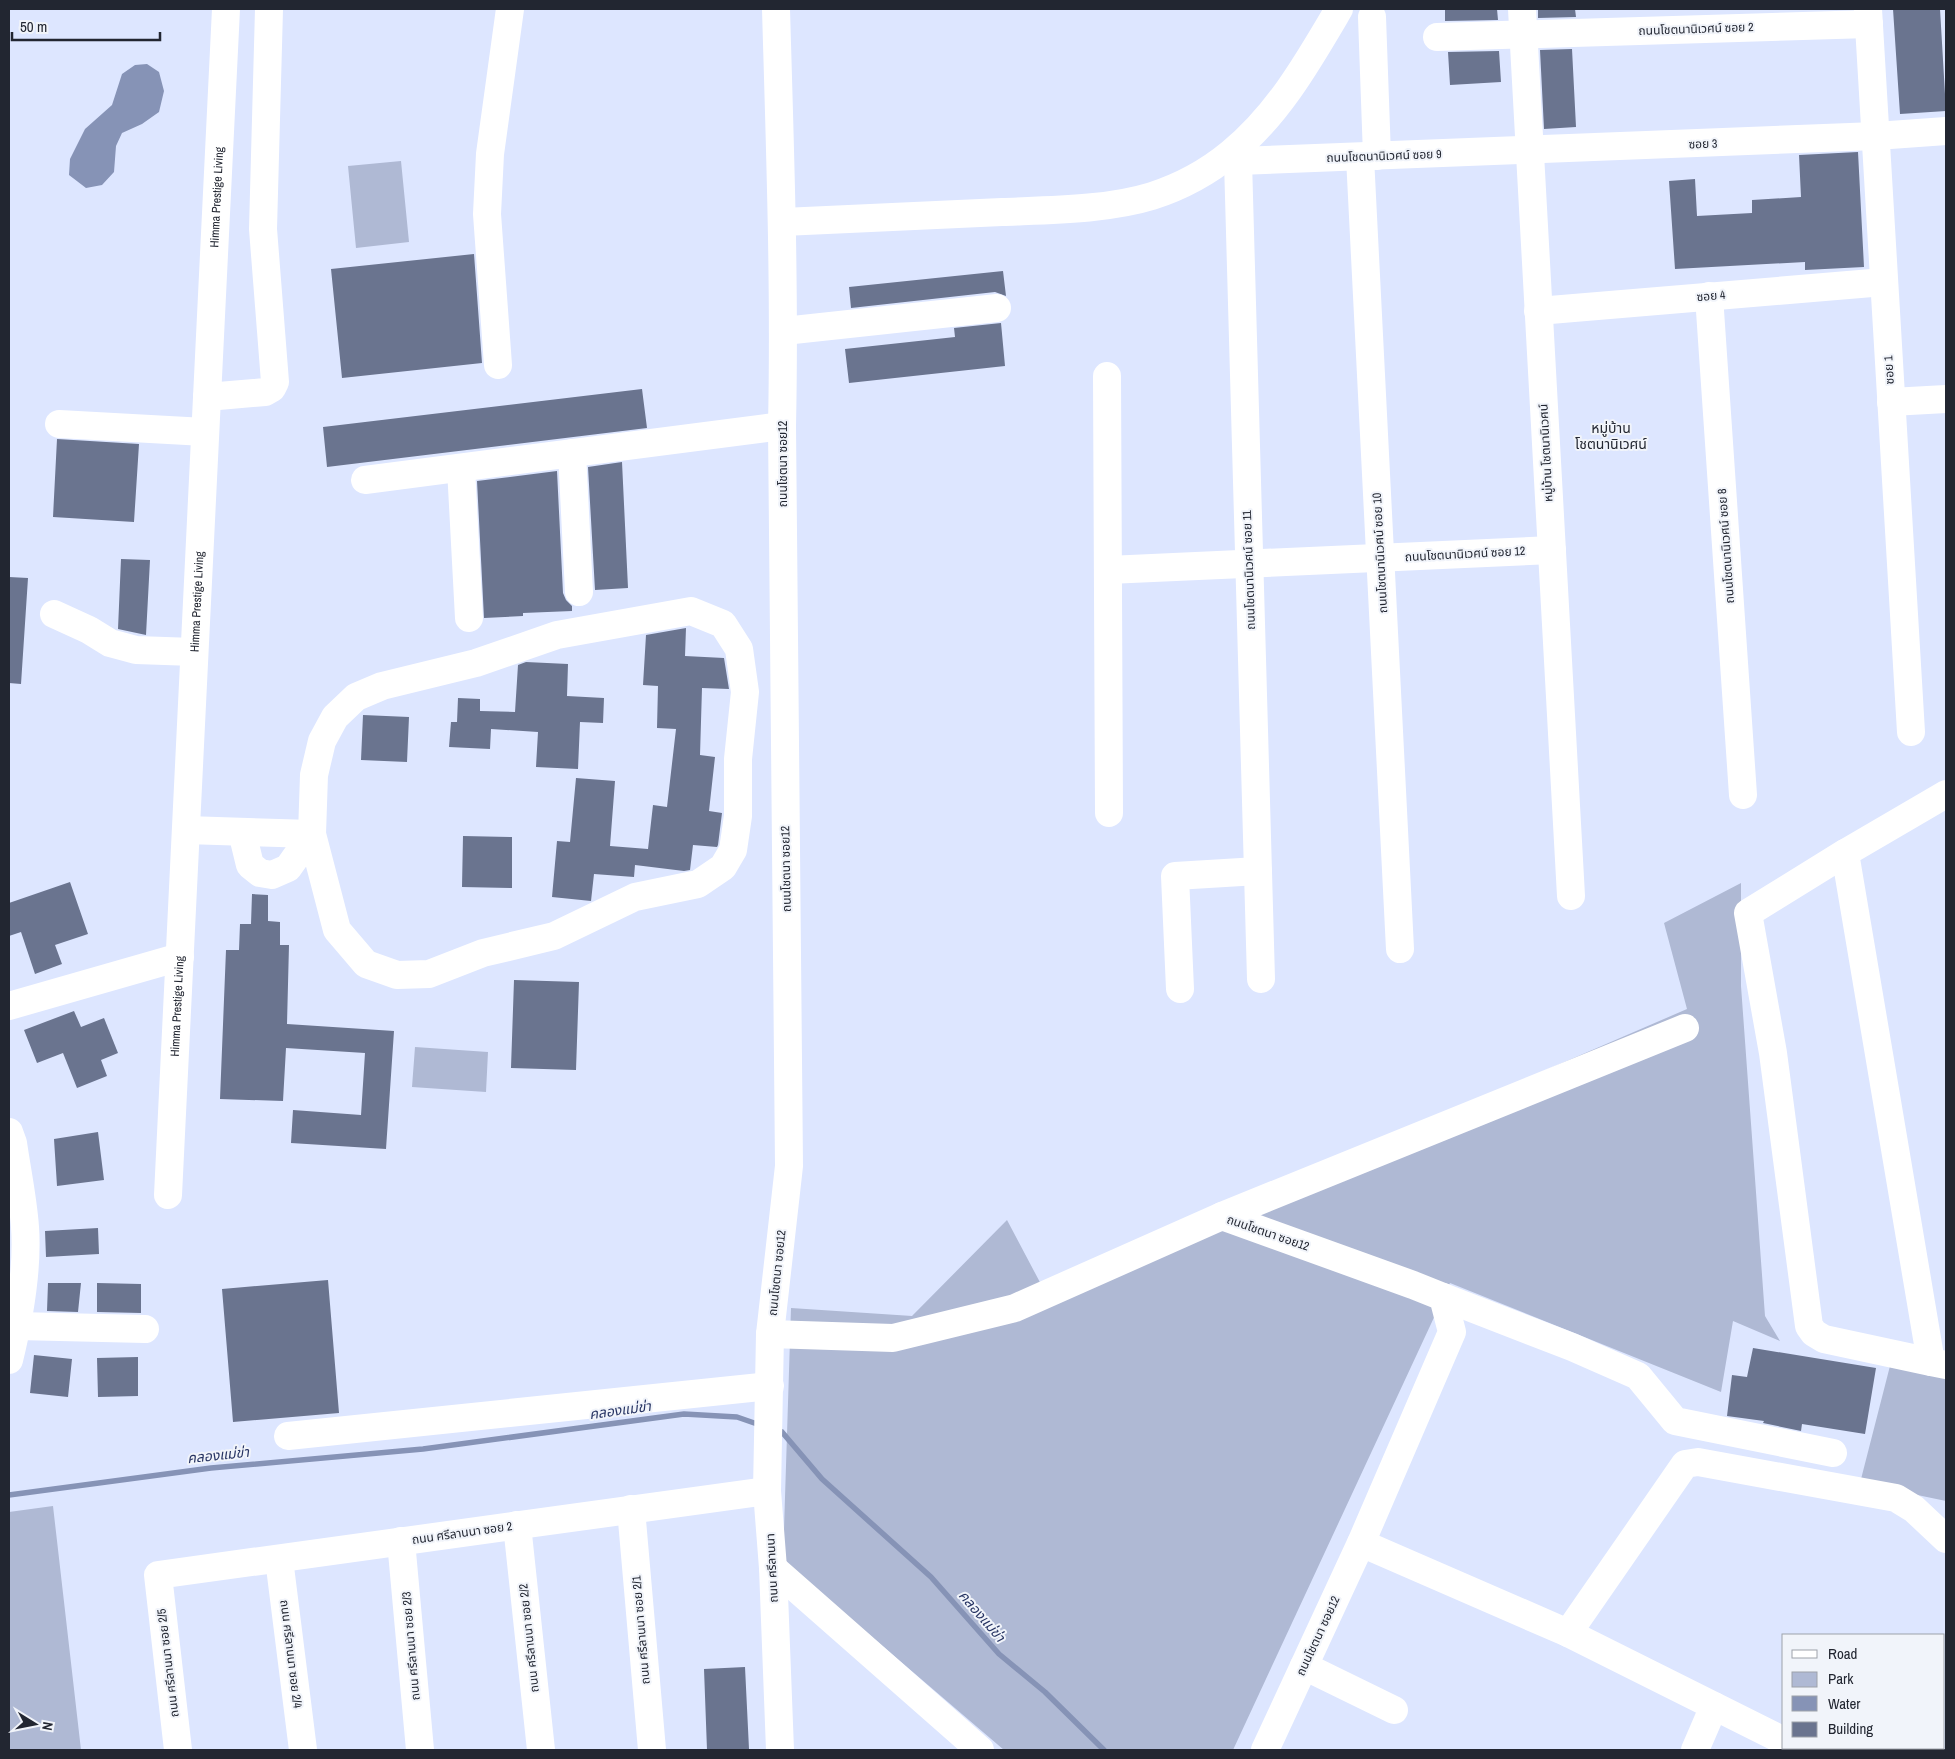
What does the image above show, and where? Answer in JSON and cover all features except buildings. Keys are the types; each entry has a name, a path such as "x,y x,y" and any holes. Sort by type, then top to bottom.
{"street":[{"name":"Himma Prestige Living","path":"168,1195 226,9"},
{"path":"207,397 265,392 272,388 275,382 263,229 269,9"},
{"path":"498,366 487,214 490,154 510,9"},
{"name":"ถนนโชตนา ซอย12","path":"776,9 783,222 784,331 782,426 789,1166 770,1334 893,1338 1015,1308 1222,1216 1443,1297 1452,1332 1361,1543 1265,1750"},
{"path":"783,222 1038,210 1112,204 1152,196 1194,178 1231,153 1265,120 1297,78 1339,9"},
{"name":"ถนนโชตนานิเวศน์ ซอย 2","path":"1437,38 1522,21 1868,16"},
{"name":"ซอย 1","path":"1868,16 1910,732"},
{"name":"ถนนโชตนานิเวศน์ ซอย 10","path":"1372,17 1368,156 1380,558 1400,949"},
{"name":"หมู่บ้าน โชตนานิเวศน์","path":"1522,21 1571,896"},
{"name":"ซอย 3","path":"1529,151 1876,136 1946,131"},
{"name":"ถนนโชตนานิเวศน์ ซอย 9","path":"1238,162 1529,151"},
{"name":"ถนนโชตนานิเวศน์ ซอย 11","path":"1238,162 1261,979"},
{"name":"ซอย 4","path":"1538,310 1884,282"},
{"name":"ถนนโชตนานิเวศน์ ซอย 8","path":"1709,296 1743,795"},
{"path":"784,331 997,308"},
{"path":"1107,376 1109,813"},
{"path":"1891,402 1946,399"},
{"path":"59,424 205,432"},
{"path":"365,480 782,426"},
{"path":"572,454 579,592"},
{"path":"461,468 469,618"},
{"name":"ถนนโชตนานิเวศน์ ซอย 12","path":"1108,570 1552,550"},
{"path":"242,832 250,865 260,873 272,876 288,868 312,834 314,774 322,742 334,717 356,697 382,686 476,663 557,635 691,610 723,624 738,649 745,692 738,759 738,816 732,850 723,867 698,884 635,897 554,936 483,953 428,974 397,975 366,964 337,930 312,834"},
{"path":"54,614 89,630 110,644 136,650 194,652"},
{"path":"1845,853 1939,1364 1824,1339 1814,1333 1809,1326 1773,1053 1748,913 1845,853 1946,796"},
{"path":"186,830 312,834"},
{"path":"1180,989 1175,876 1258,871"},
{"path":"9,1006 180,957"},
{"path":"1222,1216 1685,1028"},
{"path":"9,1132 13,1144 25,1228 23,1281 17,1326 9,1360"},
{"path":"1443,1297 1572,1347 1638,1376 1675,1421 1833,1453"},
{"path":"17,1326 144,1329"},
{"name":"ถนน ศรีลานนา","path":"770,1334 767,1491 780,1750"},
{"path":"288,1436 770,1386"},
{"path":"1568,1633 1685,1464 1698,1462 1896,1498 1914,1509 1946,1539"},
{"name":"ถนน ศรีลานนา ซอย 2","path":"158,1576 767,1491"},
{"name":"ถนน ศรีลานนา ซอย 2/1","path":"631,1509 652,1750"},
{"name":"ถนน ศรีลานนา ซอย 2/2","path":"517,1525 541,1750"},
{"name":"ถนน ศรีลานนา ซอย 2/3","path":"401,1541 420,1750"},
{"path":"1361,1543 1568,1633 1714,1706 1768,1740"},
{"name":"ถนน ศรีลานนา ซอย 2/4","path":"279,1558 303,1750"},
{"path":"772,1568 980,1750"},
{"name":"ถนน ศรีลานนา ซอย 2/5","path":"158,1576 178,1750"},
{"path":"1304,1666 1394,1710"},
{"path":"1695,1750 1714,1706"}],"green space":[{"path":"401,161 409,242 356,248 348,166"},
{"path":"1741,883 1741,986 1765,1316 1780,1341 1733,1321 1721,1392 1450,1283 1233,1750 1004,1750 783,1561 791,1308 912,1316 1007,1220 1043,1288 1687,1009 1664,923"},
{"path":"415,1047 488,1052 486,1092 412,1087"},
{"path":"1891,1362 1946,1376 1946,1501 1860,1483"},
{"path":"53,1506 81,1750 9,1750 9,1512"}],"water":[{"path":"147,64 159,72 164,91 159,112 142,124 122,133 116,146 114,172 102,185 86,188 69,175 70,159 85,129 112,105 122,74 135,65"}],"waterway":[{"name":"คลองแม่ข่า","path":"9,1495 211,1468 423,1449 684,1414 737,1417 760,1425"},
{"name":"คลองแม่ข่า","path":"775,1430 782,1432 822,1479 931,1577 999,1654 1045,1692 1104,1750"}],"district":[{"name":"หมู่บ้าน โชตนานิเวศน์","path":"1611,436"}]}
